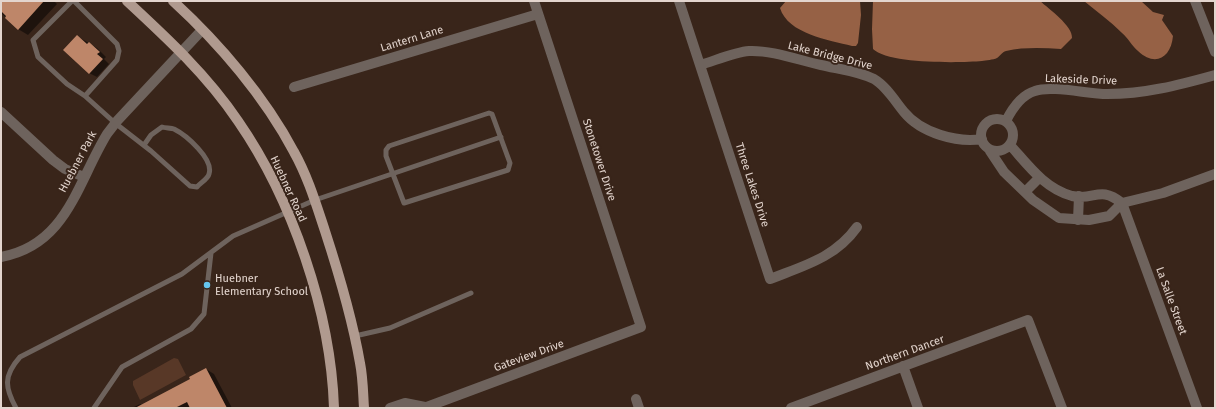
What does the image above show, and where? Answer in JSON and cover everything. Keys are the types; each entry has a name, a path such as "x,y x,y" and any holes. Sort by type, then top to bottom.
{"main road":[{"name":"Huebner Road","path":"127,1 182,52 238,120 267,168 287,211 304,258 318,304 327,350 334,408"},
{"name":"Huebner Road","path":"173,1 202,30 264,102 295,152 315,200 344,289 360,364 364,408"}],"street":[{"name":"Stonetower Drive","path":"534,1 641,327"},
{"name":"Three Lakes Drive","path":"679,1 770,279 828,255 845,243 857,228"},
{"path":"1196,1 1215,52"},
{"name":"Lantern Lane","path":"294,87 538,14"},
{"name":"Huebner Park","path":"1,257 16,254 42,241 60,222 84,178 97,149 115,123 202,30"},
{"name":"Lake Bridge Drive","path":"700,65 749,51 769,53 856,73 874,79 906,114 927,129 958,139 982,139"},
{"name":"Lakeside Drive","path":"1006,121 1015,106 1025,96 1035,91 1049,89 1080,93 1126,94 1158,90 1215,75"},
{"path":"1,112 65,169 84,178"},
{"path":"990,151 997,152 1010,145 1013,141 1013,130 1006,121 997,118 987,122 982,131 982,139 990,151 1004,172 1025,192 1059,218 1078,220 1110,216 1122,203 1163,193 1215,174"},
{"path":"1010,145 1039,178 1053,189 1079,196 1105,193 1122,203"},
{"path":"1025,192 1039,178"},
{"path":"1078,220 1079,196"},
{"name":"La Salle Street","path":"1122,203 1197,408"},
{"name":"Northern Dancer","path":"791,408 1028,320 1062,408"},
{"name":"Gateview Drive","path":"390,408 404,403 425,408 641,327"},
{"path":"903,366 918,408"}],"lane":[{"path":"85,96 117,60 119,51 117,44 73,1 33,40 38,57 67,84 85,96 190,186 197,187 209,176 210,169 205,156 198,147 174,129 162,127 151,135 144,145"},
{"path":"489,113 492,114 510,163 508,170 404,203 392,174 386,150 389,146 489,113"},
{"path":"16,408 8,393 7,380 12,367 20,357 182,274 233,236 315,200 501,137"},
{"path":"94,408 122,367 192,329 199,323 204,314 211,253"},
{"path":"355,336 390,328 471,294"}],"shaded area":[{"path":"786,1 860,1 861,15 858,43 856,46 852,46 821,38 800,30 784,17 780,8"},
{"path":"873,1 1040,1 1065,23 1069,28 1072,38 1061,49 1034,48 1013,50 1002,53 995,59 982,61 942,62 908,60 881,54 873,49"},
{"path":"1084,1 1141,1 1153,12 1164,15 1162,20 1173,36 1172,44 1166,55 1156,59 1144,56 1108,20"},
{"path":"174,358 178,359 186,375 140,400 133,385 133,381"}],"building":[{"path":"1,1 44,1 18,30 5,18 6,16 1,11"},
{"path":"77,35 87,44 89,42 100,52 97,54 103,59 89,74 63,50"},
{"path":"206,368 227,408 190,408 187,402 175,408 135,408 190,379 189,377"}],"place":[{"name":"Huebner Elementary School","path":"207,285"}]}
